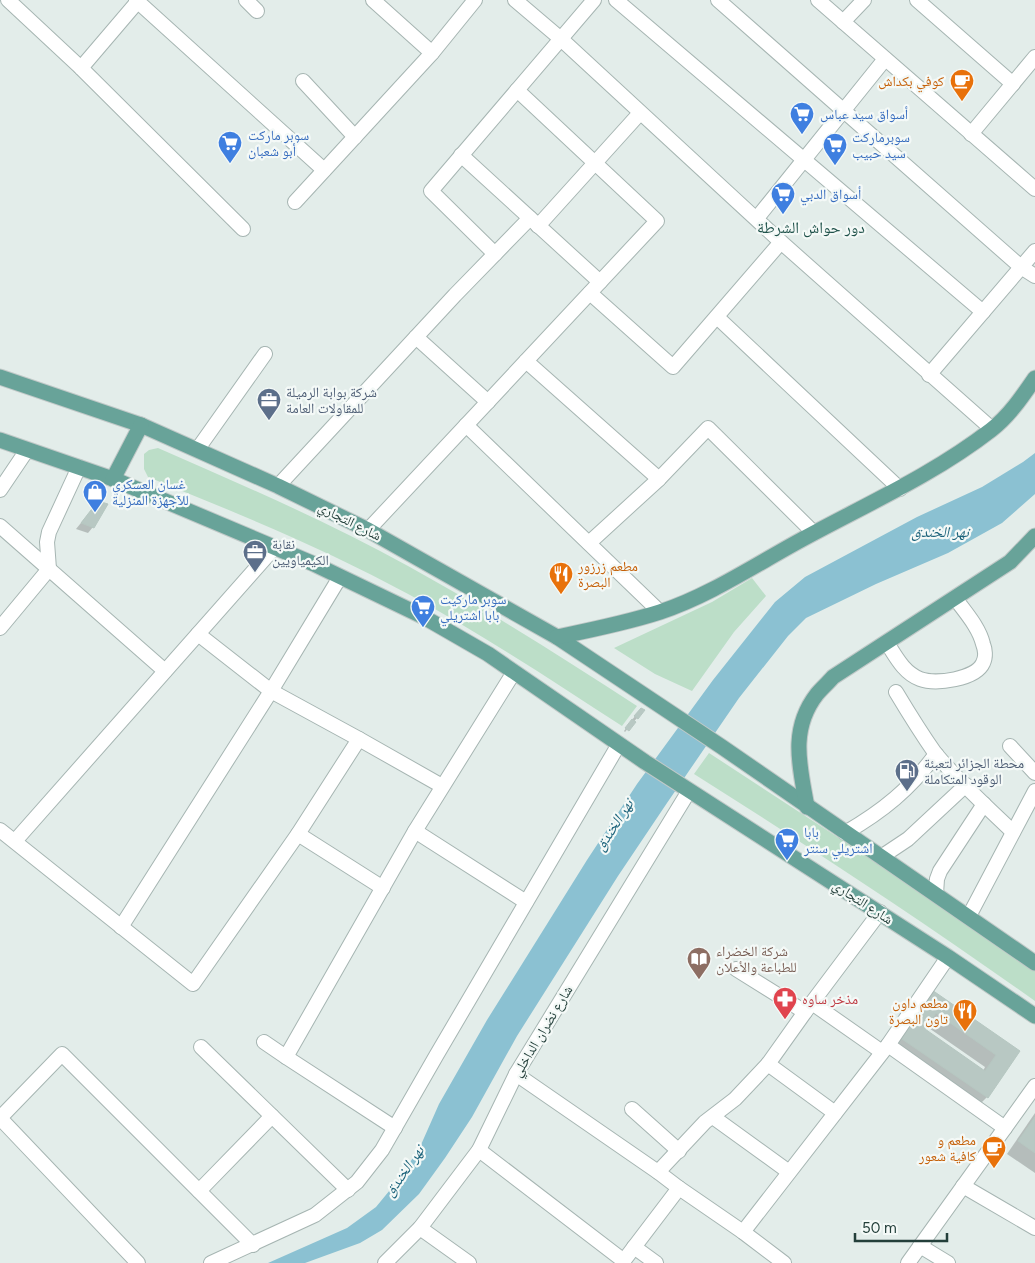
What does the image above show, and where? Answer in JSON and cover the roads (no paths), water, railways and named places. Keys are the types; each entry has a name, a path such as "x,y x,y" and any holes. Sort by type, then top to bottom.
{"main road":[{"name":"شارع التجاري","path":"0,378 141,425 278,486 368,530 557,637 807,807"},
{"path":"557,637 660,612 698,596 900,489 992,429 1017,404 1035,378"},
{"path":"113,479 141,425"},
{"path":"0,440 113,479 340,577 422,616 488,654 620,744"},
{"path":"1035,536 1010,562 834,678 816,695 804,717 799,736 798,751 807,807 969,916 1035,963"},
{"name":"شارع التجاري","path":"620,744 645,762 880,912 1035,1016"}],"street":[{"path":"8,0 81,68 243,229"},
{"path":"246,0 257,11"},
{"path":"373,0 432,54"},
{"path":"295,202 432,54 475,0"},
{"path":"515,0 757,218 781,242 992,429"},
{"path":"496,254 431,191 594,0"},
{"path":"616,0 983,312"},
{"path":"718,0 1021,268 1035,276"},
{"path":"818,0 1035,189"},
{"path":"843,22 864,0"},
{"path":"917,0 1013,84"},
{"path":"81,68 138,1 324,170"},
{"path":"971,134 1035,57"},
{"path":"757,218 885,59"},
{"path":"303,81 355,137"},
{"path":"368,530 657,221 517,90"},
{"path":"278,486 496,254 534,222 596,164 640,113"},
{"path":"461,155 600,282"},
{"path":"590,293 673,367 781,242"},
{"path":"930,375 1035,251"},
{"path":"717,317 900,489"},
{"path":"416,337 488,402"},
{"path":"197,450 265,354"},
{"path":"526,361 659,478"},
{"path":"466,425 660,612"},
{"path":"589,543 659,478 708,428 814,533"},
{"path":"0,490 27,450"},
{"path":"0,628 49,569 46,542 79,467"},
{"path":"0,526 165,671"},
{"path":"15,841 274,548"},
{"path":"122,927 271,691 340,577"},
{"path":"887,643 909,673 919,679 930,682 947,681 965,677 976,670 983,663 985,653 983,642 978,630 954,598"},
{"path":"198,634 271,691 442,786"},
{"path":"286,1057 415,831 514,672"},
{"path":"896,692 936,754 1013,832"},
{"path":"0,830 193,984 298,834 360,739"},
{"path":"211,1263 315,1215 357,1182 382,1150 620,744"},
{"path":"1010,746 1035,773"},
{"path":"845,833 887,806 905,790 936,754"},
{"path":"881,857 908,839 966,785"},
{"name":"شارع نضران الداخلي","path":"385,1263 420,1228 479,1150 516,1074 689,790"},
{"path":"969,916 1035,791"},
{"path":"936,894 937,879 943,864 984,804"},
{"path":"415,831 526,902"},
{"path":"298,834 383,888"},
{"path":"658,1172 705,1122 736,1099 768,1064 808,1007 880,912"},
{"path":"743,1232 885,1048 948,957"},
{"path":"736,969 885,1048 1005,1128"},
{"path":"264,1042 395,1128"},
{"path":"201,1046 348,1190"},
{"path":"138,1263 0,1118 62,1054 253,1245"},
{"path":"768,1064 835,1113"},
{"path":"516,1074 658,1172 784,1263"},
{"path":"908,1263 1035,1086"},
{"path":"632,1109 679,1151"},
{"path":"199,1191 272,1116"},
{"path":"713,1117 790,1172"},
{"path":"479,1150 623,1262 679,1188"},
{"path":"963,1186 1035,1228"},
{"path":"420,1228 469,1263"},
{"path":"920,1246 948,1263"},
{"path":"634,1247 656,1263"}],"water":[{"name":"نهر الخندق","path":"1035,453 1035,494 1002,523 948,553 876,584 806,618 788,636 739,698 618,876 517,1036 472,1117 419,1194 382,1230 360,1243 305,1263 268,1263 347,1228 376,1207 399,1179 420,1147 439,1104 487,1020 587,860 637,784 713,680 775,602 805,577 917,517 982,487"}],"place":[{"name":"كوفي بكداش","path":"962,102"},
{"name":"أسواق سيد عباس","path":"802,135"},
{"name":"سوبر ماركت أبو شعبان","path":"230,164"},
{"name":"سوبرماركت سيد حبيب","path":"835,166"},
{"name":"أسواق الدبي","path":"783,215"},
{"name":"شركة بوابة الرميلة للمقاولات العامة","path":"269,421"},
{"name":"غسان العسكري للآجهزة المنزلية","path":"95,513"},
{"name":"نقابة الكيمياويين","path":"255,573"},
{"name":"مطعم زرزور البصرة","path":"561,595"},
{"name":"سوبر ماركيت بابا اشتريلي","path":"423,628"},
{"name":"محطة الجزائر لتعبئة الوقود المتكاملة","path":"907,792"},
{"name":"بابا اشتريلي سنتر","path":"787,861"},
{"name":"شركة الخضراء للطباعة والأعلان","path":"699,980"},
{"name":"مذخر ساوه","path":"785,1020"},
{"name":"مطعم داون تاون البصرة","path":"965,1032"},
{"name":"مطعم و كافية شعور","path":"994,1169"}],"district":[{"name":"دور حواش الشرطة","path":"811,227"}]}
